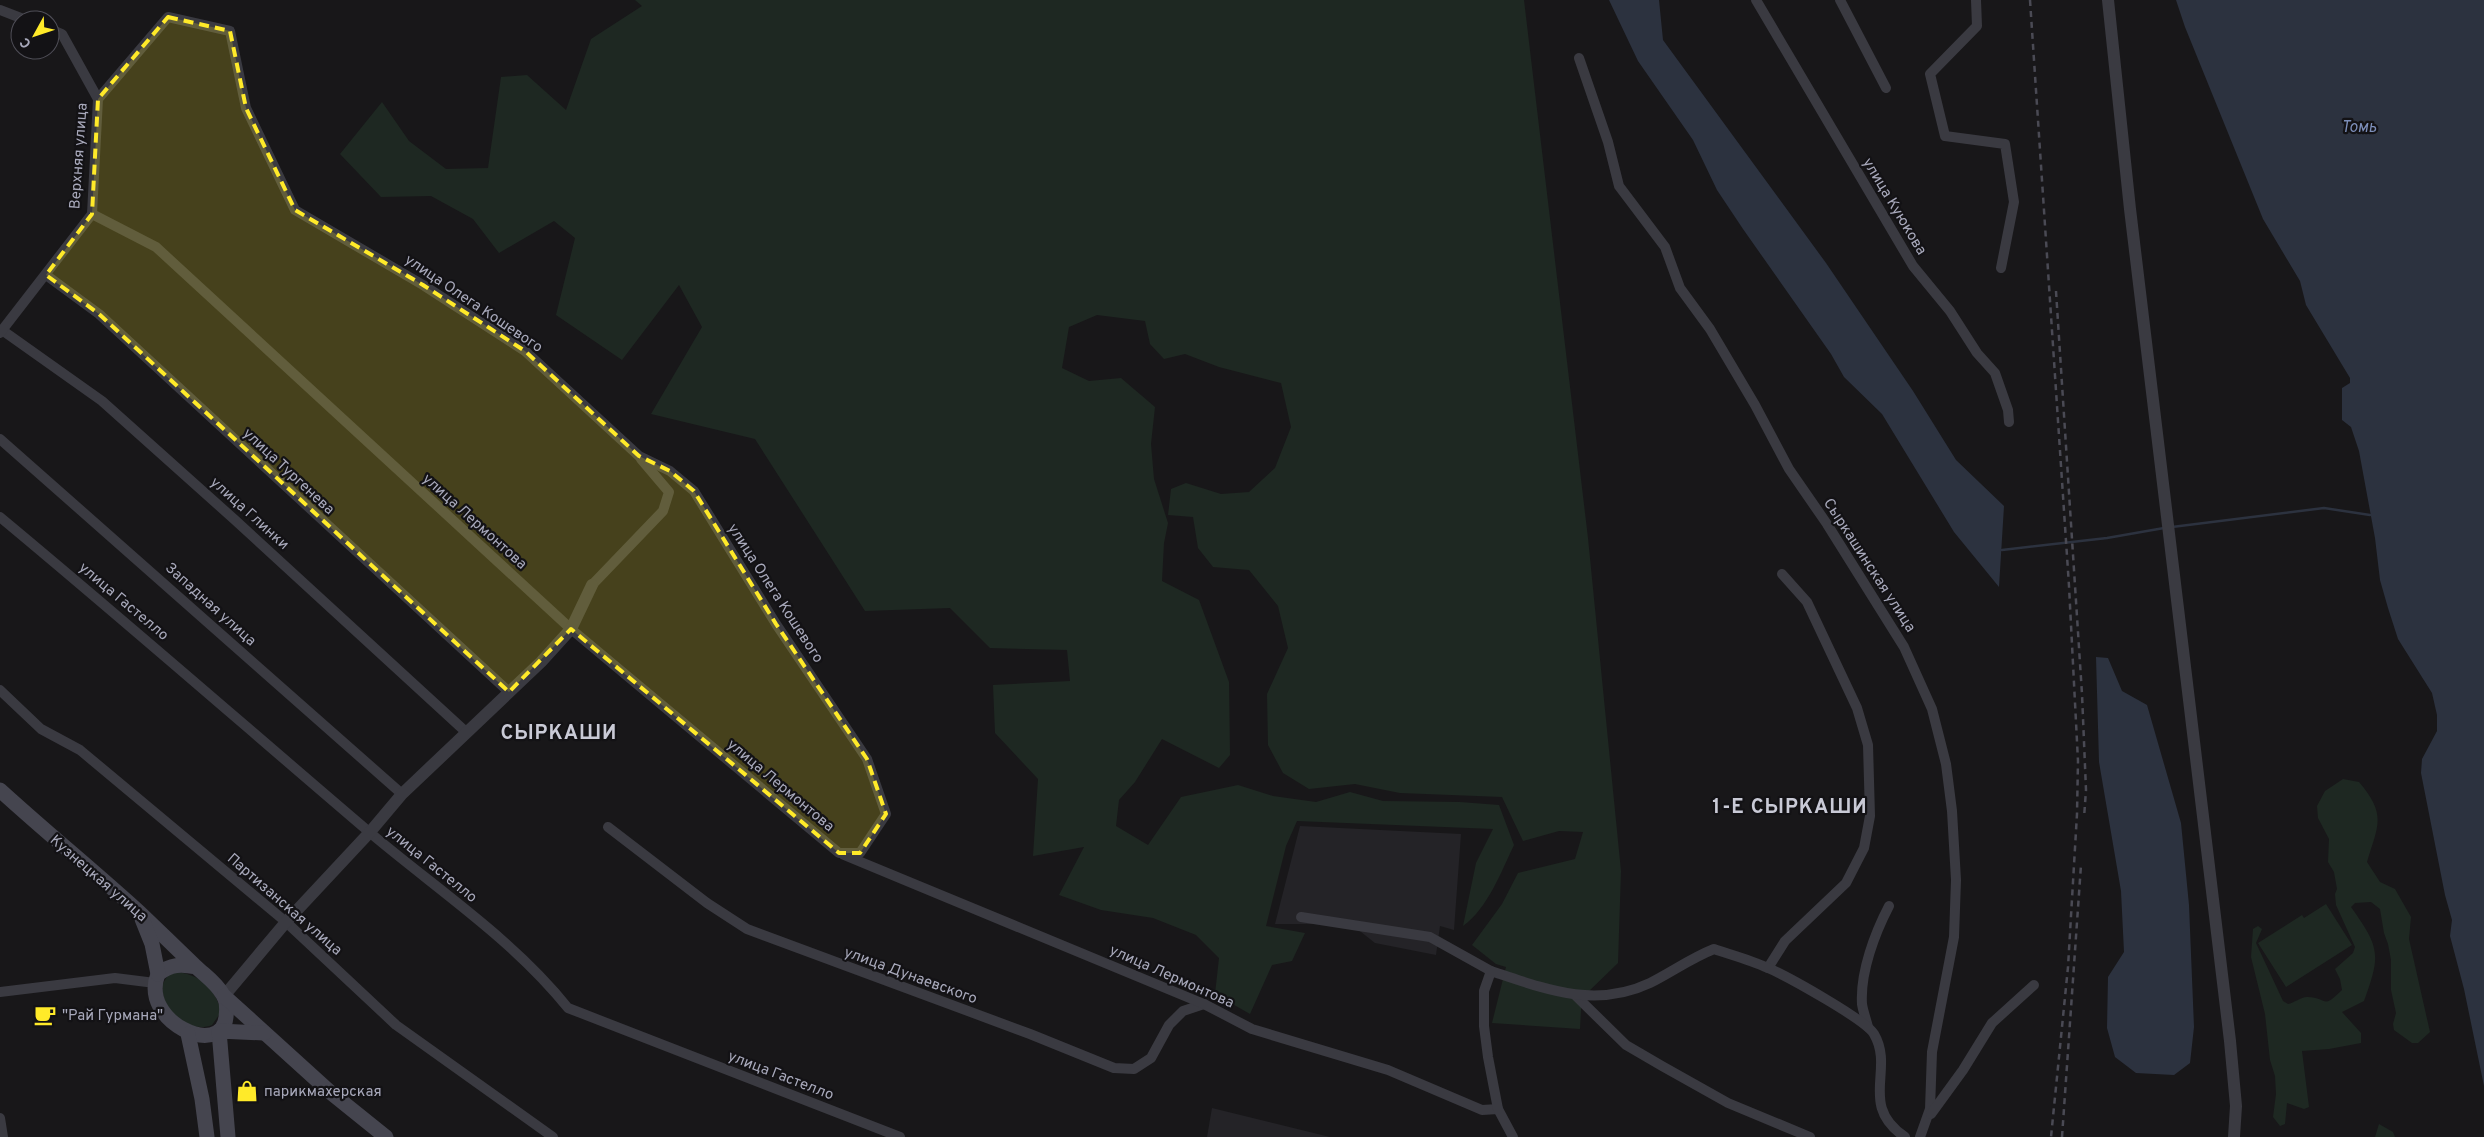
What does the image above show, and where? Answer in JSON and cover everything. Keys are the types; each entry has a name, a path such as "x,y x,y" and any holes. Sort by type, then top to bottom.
{"main road":[{"name":"Кузнецкая улица","path":"0,790 140,913 196,967"},
{"path":"140,913 152,944 157,978 155,993 159,1006 167,1016 188,1034 198,1036 219,1031 264,1033"},
{"path":"157,978 168,967 180,964 196,967 212,980 224,996 264,1033 330,1092 386,1137"},
{"path":"224,996 227,1008 226,1021 219,1031 228,1137"},
{"path":"188,1034 202,1099 207,1137"}],"street":[{"name":"улица Куюкова","path":"1756,0 1913,266 1950,311 1977,353 1995,373 2008,410 2009,422"},
{"path":"1840,0 1886,88"},
{"path":"1976,0 1977,26 1930,74 1945,136 2005,144 2014,202 2001,268"},
{"path":"2108,0 2130,209 2230,1041 2236,1106 2234,1137"},
{"name":"улица Олега Кошевого","path":"98,99 168,17 230,30 246,108 295,210 423,285 525,351 639,456 670,472 694,491 776,624 868,759 886,814 860,853"},
{"name":"Верхняя улица","path":"1,332 92,214 98,99 60,33"},
{"name":"Сыркашинская улица","path":"1579,58 1608,142 1619,186 1665,247 1680,288 1710,329 1755,405 1789,469 1827,524 1904,647 1932,709 1946,764 1952,811 1956,880 1954,937 1932,1052 1930,1109 1920,1137"},
{"name":"улица Лермонтова","path":"92,214 156,247 571,629 839,853 1204,1004 1252,1029 1388,1070 1482,1110 1498,1109"},
{"name":"улица Тургенева","path":"46,276 99,314 509,692"},
{"name":"улица Глинки","path":"1,332 102,401 466,732"},
{"name":"Западная улица","path":"0,439 402,794"},
{"path":"224,996 286,922 370,832 402,794 541,662 571,629 592,585 663,511 669,492 639,456"},
{"name":"улица Гастелло","path":"0,517 370,832 472,916 548,983 568,1008 900,1137"},
{"path":"1768,968 1785,941 1846,883 1864,848 1870,816 1868,745 1857,708 1807,602 1782,574"},
{"name":"Партизанская улица","path":"0,690 41,729 80,750 286,922 396,1025 553,1137"},
{"name":"улица Дунаевского","path":"608,827 707,903 747,929 1030,1034 1114,1068 1134,1069 1151,1058 1169,1024 1183,1011 1204,1004"},
{"name":"улица Лермонтова","path":"839,853 860,853"},
{"path":"1868,1028 1862,1004 1863,985 1874,935 1890,906"},
{"path":"1301,917 1430,937 1491,971 1575,995 1600,997 1631,991 1652,982 1690,958 1714,949 1768,968 1858,1018 1873,1032 1880,1046 1879,1088 1881,1108 1892,1128 1905,1137"},
{"path":"1491,971 1484,991 1484,1026 1498,1109 1513,1137"},
{"path":"0,992 115,978 157,978"},
{"path":"1926,1121 1963,1070 1992,1023 2034,985"},
{"path":"1575,995 1626,1045 1654,1062 1728,1104 1810,1137"},
{"path":"0,1118 3,1137"}],"highlighted area":[{"path":"168,17 230,31 246,108 295,210 423,285 525,351 639,456 670,471 694,491 776,624 867,759 886,814 860,853 839,853 571,629 509,692 99,314 46,275 92,214 98,99"}],"shaded area":[{"path":"635,0 1524,0 1588,538 1621,871 1618,963 1587,993 1582,991 1580,1029 1492,1023 1506,967 1496,964 1472,945 1502,904 1518,873 1575,859 1583,832 1559,831 1523,841 1502,797 1400,793 1355,784 1309,789 1283,773 1268,745 1267,694 1288,648 1278,606 1249,570 1213,567 1198,548 1193,517 1168,515 1171,489 1186,483 1221,494 1249,492 1275,468 1291,427 1281,383 1219,367 1185,354 1164,359 1150,344 1145,321 1097,315 1069,327 1062,368 1089,381 1121,378 1155,407 1151,444 1154,479 1168,523 1164,543 1162,581 1199,600 1229,682 1230,755 1219,768 1162,739 1135,782 1119,800 1116,826 1148,845 1181,797 1238,785 1273,796 1316,802 1350,792 1383,801 1460,802 1499,805 1514,845 1487,900 1480,910 1463,926 1476,863 1493,829 1297,821 1286,846 1266,926 1305,933 1292,961 1272,965 1250,1014 1215,994 1219,958 1196,935 1153,918 1101,910 1059,895 1084,847 1033,856 1038,779 995,733 993,685 1070,681 1067,650 990,648 950,608 865,611 755,439 651,414 702,327 679,285 622,360 556,315 575,238 554,221 499,253 473,219 431,196 381,197 340,154 382,102 409,141 446,169 488,168 501,77 527,75 566,110 591,39 642,6"},
{"path":"2343,779 2359,782 2374,803 2378,821 2367,862 2380,882 2395,889 2411,917 2409,939 2430,1032 2418,1043 2412,1043 2394,1030 2393,1024 2396,1013 2391,990 2391,960 2380,909 2371,902 2355,903 2351,907 2368,932 2375,952 2373,972 2364,1001 2342,1012 2361,1033 2361,1043 2329,1049 2302,1051 2309,1107 2304,1109 2287,1103 2285,1124 2280,1126 2273,1117 2276,1094 2275,1076 2270,1060 2265,1014 2251,957 2253,929 2258,926 2262,929 2256,943 2283,1001 2288,1004 2307,997 2327,1001 2331,1000 2342,990 2340,979 2335,969 2353,953 2355,947 2336,905 2335,894 2337,889 2334,872 2328,862 2329,839 2318,818 2317,806 2325,791"},
{"path":"1300,826 1461,834 1454,930 1440,926 1436,955 1375,943 1351,924 1275,924"},
{"path":"2326,904 2352,945 2286,987 2258,943 2302,915 2304,918"},
{"path":"174,972 191,975 199,979 211,990 221,1012 212,1025 205,1027 192,1026 178,1019 168,1008 164,1000 162,985 168,975"},
{"path":"1212,1108 1330,1137 1207,1137"},
{"path":"2379,1124 2393,1132 2395,1137 2375,1137"}],"water":[{"path":"1609,0 1659,0 1663,40 1826,263 1913,391 1956,460 2004,506 1999,587 1954,532 1882,414 1844,377 1831,354 1717,190 1693,140 1638,61"},
{"name":"Томь","path":"2176,0 2484,0 2484,1086 2464,989 2450,936 2452,920 2445,895 2421,773 2422,759 2437,731 2437,715 2432,693 2398,639 2380,580 2375,538 2359,451 2351,427 2342,420 2342,388 2350,383 2350,378 2306,305 2300,281 2263,219 2185,27"},
{"path":"2096,657 2108,658 2122,691 2147,705 2181,823 2189,905 2194,1027 2190,1063 2174,1075 2136,1073 2115,1057 2107,1028 2108,977 2124,952 2121,891 2099,762"}],"waterway":[{"path":"2172,527 2324,508 2370,515"},
{"path":"2002,550 2107,538 2164,528"}],"railway":[{"path":"2030,0 2069,586 2078,761 2077,814 2068,967 2051,1137"},
{"path":"2056,291 2082,694 2086,790 2084,818"},
{"path":"2062,1137 2081,865"}],"place":[{"name":"\"Рай Гурмана\"","path":"45,1015"},
{"name":"парикмахерская","path":"247,1091"}],"district":[{"name":"СЫРКАШИ","path":"559,732"},
{"name":"1-Е СЫРКАШИ","path":"1790,806"}]}
